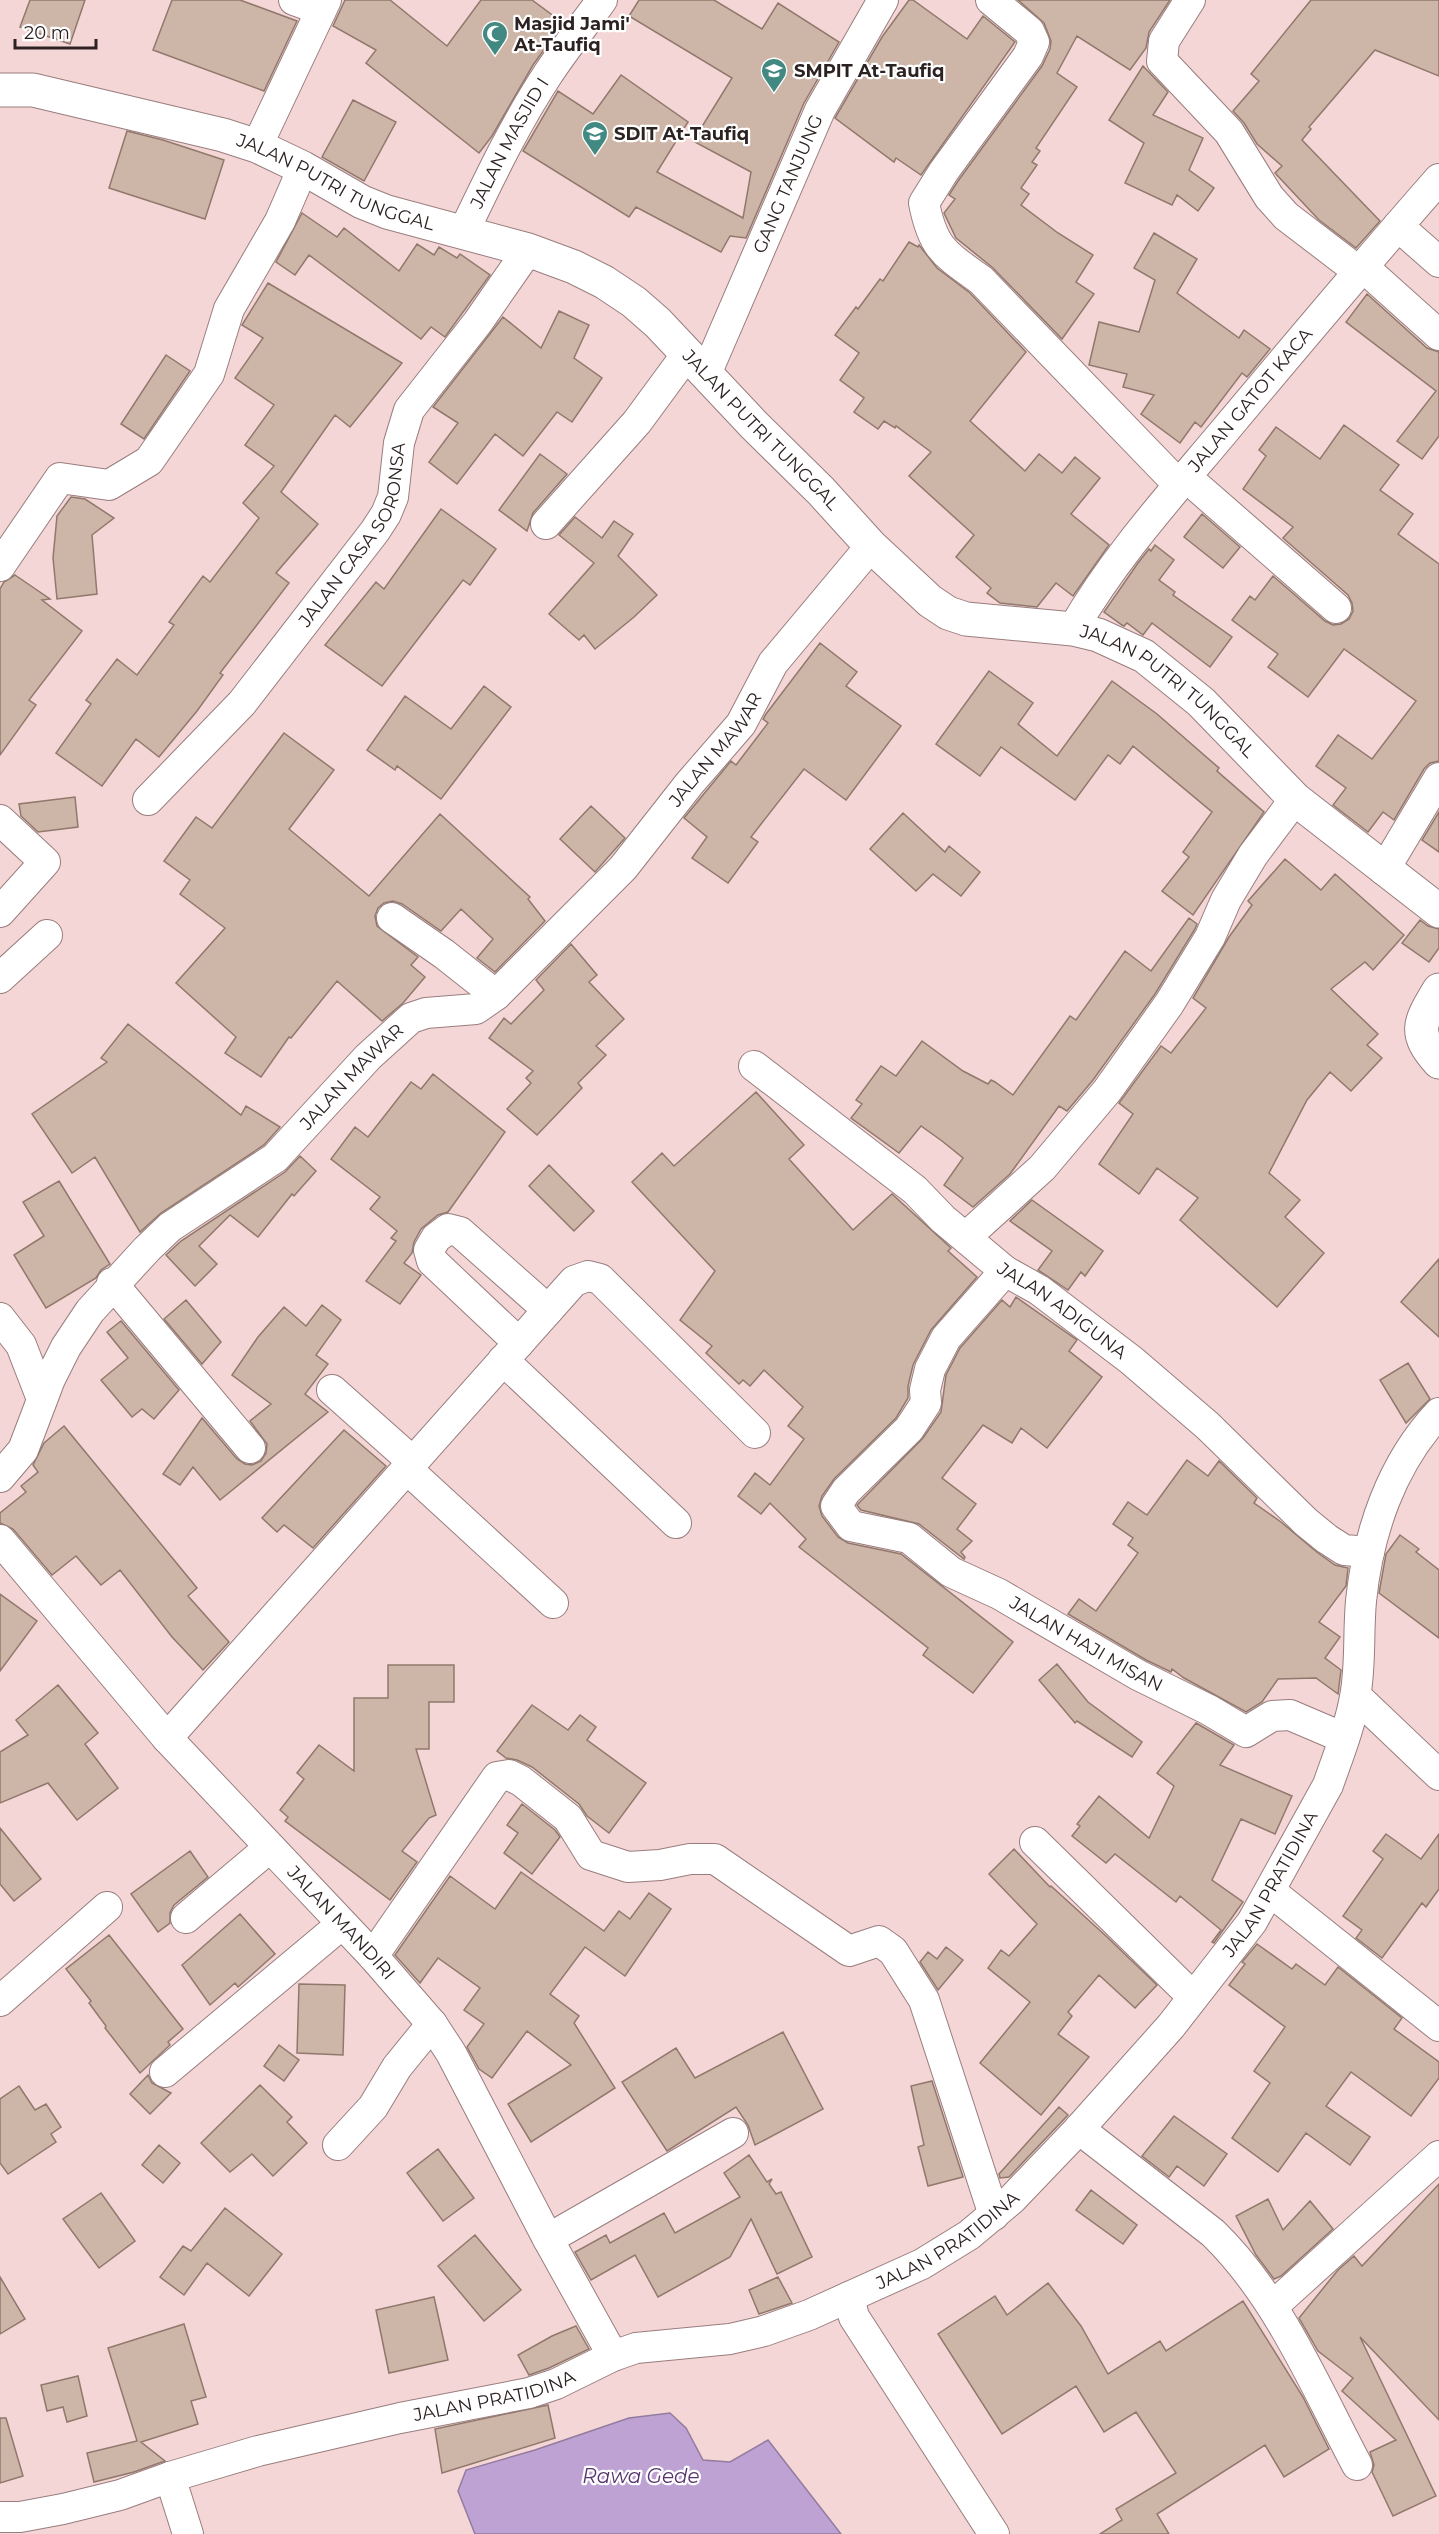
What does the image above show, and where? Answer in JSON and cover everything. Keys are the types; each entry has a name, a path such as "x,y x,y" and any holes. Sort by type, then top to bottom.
{"street":[{"name":"JALAN MASJID I","path":"464,231 501,152 524,112 602,0"},
{"name":"GANG TANJUNG","path":"546,524 637,422 697,364 820,110 883,0"},
{"path":"991,0 1029,31 1034,42 1028,56 944,171 924,203 929,229 943,253 981,280 1183,481 1336,608"},
{"path":"1191,0 1164,41 1162,61 1228,132 1269,197 1286,216 1360,269 1439,335"},
{"path":"257,146 314,3"},
{"name":"JALAN PUTRI TUNGGAL","path":"0,90 33,90 74,98 223,135 257,146 303,168 362,202 387,212 528,250 574,267 613,287 634,302 697,364 821,491 871,546 930,601 948,613 966,618 1073,629 1118,642 1144,656 1201,702 1295,799 1439,911"},
{"path":"0,566 60,478 109,485 149,461 210,374 229,309 280,221 303,168"},
{"name":"JALAN GATOT KACA","path":"1073,629 1107,574 1360,269 1439,179"},
{"path":"1398,226 1439,262"},
{"name":"JALAN CASA SORONSA","path":"148,800 242,703 375,531 393,497 399,444 409,410 421,391 478,322 528,250"},
{"name":"JALAN MAWAR","path":"0,1477 23,1450 42,1399 66,1347 112,1283 170,1227 275,1158 368,1058 411,1018 437,1011 476,1009 496,995 623,868 694,777 741,724 773,663 871,546"},
{"path":"1384,870 1439,778"},
{"path":"966,1237 1042,1168 1107,1091 1168,1004 1210,938 1226,900 1253,855 1295,799"},
{"path":"0,820 45,862 0,912"},
{"path":"392,918 444,954 496,995"},
{"path":"0,978 47,935"},
{"path":"1439,990 1424,1016 1421,1029 1422,1040 1439,1062"},
{"name":"JALAN ADIGUNA","path":"754,1066 891,1170 915,1190 943,1219 1005,1271 1038,1290 1090,1328 1174,1395 1306,1522 1327,1539 1344,1550 1369,1552"},
{"path":"548,1310 460,1232 448,1230 436,1238 429,1250 432,1262 511,1352 676,1523"},
{"name":"JALAN HAJI MISAN","path":"1005,1271 946,1338 930,1369 925,1390 926,1403 909,1429 846,1491 836,1506 851,1526 909,1538 951,1572 999,1594 1138,1675 1209,1710 1246,1732 1272,1716 1290,1715 1344,1738"},
{"path":"167,1738 573,1281 588,1276 600,1280 755,1433"},
{"path":"112,1283 250,1448"},
{"path":"0,1317 21,1345 42,1399"},
{"path":"332,1390 553,1603"},
{"name":"JALAN PRATIDINA","path":"15,2523 54,2523 170,2477 258,2451 529,2393 556,2384 613,2356 636,2348 729,2339 764,2331 809,2315 922,2264 969,2235 1012,2199 1079,2129 1171,2026 1252,1922 1270,1891 1328,1785 1344,1738 1356,1696 1361,1600 1369,1552 1381,1510 1394,1479 1421,1432 1439,1413"},
{"name":"JALAN MANDIRI","path":"0,1540 167,1738 373,1956 432,2024 466,2081 548,2239 613,2356"},
{"path":"1356,1696 1439,1775"},
{"path":"373,1956 497,1778 509,1775 520,1780 568,1818 591,1855 628,1867 660,1865 690,1859 715,1859 849,1951 879,1941 893,1951 924,2000 993,2215"},
{"path":"1035,1842 1193,1997"},
{"path":"186,1918 269,1848"},
{"path":"1270,1891 1439,2026"},
{"path":"0,2001 107,1906"},
{"path":"165,2072 342,1924"},
{"path":"338,2145 373,2107 397,2067 432,2024"},
{"path":"1079,2129 1213,2233 1233,2252 1273,2306 1357,2465"},
{"path":"548,2239 733,2133"},
{"path":"1273,2306 1438,2159"},
{"path":"849,2297 854,2317 994,2534"},
{"path":"170,2477 188,2534"}],"water":[{"name":"Rawa Gede","path":"670,2413 686,2428 703,2460 730,2462 768,2440 841,2534 475,2534 458,2491 466,2470 535,2450 629,2418"}],"building":[{"path":"30,0 85,0 70,44 20,27"},
{"path":"172,0 240,0 297,21 264,91 153,50"},
{"name":"Masjid Jami' At-Taufiq","path":"345,0 390,0 447,46 481,0 532,0 563,23 533,65 492,136 479,153 366,63 376,50 333,26"},
{"path":"639,0 714,0 762,29 778,3 839,42 804,103 746,238 730,236 721,252 636,207 629,217 523,151 558,91 593,114 621,75 688,122 657,172 743,218 751,172 693,141 732,78 629,16"},
{"path":"909,0 913,0 967,39 983,16 1015,42 921,175 896,158 894,162 835,118 882,37"},
{"path":"1018,0 1170,0 1149,32 1146,48 1130,70 1077,36 1057,73 1077,87 1036,148 1040,151 1032,162 1037,165 1021,188 1029,194 1021,205 1058,233 1093,255 1076,282 1094,294 1062,339 993,268 956,238 944,213 955,199 949,195 958,181 1042,66 1050,49 1051,41 1044,23"},
{"path":"1311,0 1439,0 1439,76 1375,50 1309,127 1311,129 1302,140 1380,221 1356,248 1319,220 1275,173 1282,166 1257,144 1244,123 1233,111 1259,81 1251,74"},
{"path":"1143,66 1168,92 1153,115 1203,138 1189,170 1214,188 1198,211 1177,195 1172,205 1125,183 1144,143 1109,120"},
{"path":"353,100 396,122 364,181 322,157"},
{"path":"127,131 224,160 205,219 109,188"},
{"path":"302,213 337,237 344,228 399,271 417,244 434,255 439,247 457,258 460,254 490,275 445,337 431,327 421,339 309,255 295,275 276,262"},
{"path":"1154,233 1197,259 1177,293 1239,338 1244,330 1270,349 1247,377 1242,373 1201,427 1195,422 1180,443 1141,414 1154,395 1123,387 1127,374 1089,365 1099,322 1139,332 1155,280 1134,268"},
{"path":"909,242 918,247 919,245 937,268 970,293 1026,352 970,421 1025,471 1039,454 1062,473 1075,457 1100,478 1071,514 1109,545 1073,596 1056,583 1037,607 1000,603 987,593 991,588 956,557 974,535 909,476 931,452 896,426 895,428 884,421 878,429 854,412 864,398 840,380 859,353 835,335 880,279 883,281"},
{"path":"268,283 402,363 350,427 335,415 281,492 318,524 276,573 289,583 220,673 223,675 197,711 159,757 136,739 102,786 56,753 91,704 86,700 117,659 137,675 174,625 169,622 203,576 210,582 259,518 243,503 274,466 245,445 274,405 235,378 263,338 242,325"},
{"path":"1367,294 1427,348 1439,352 1439,436 1422,459 1397,441 1436,391 1346,322"},
{"path":"559,311 589,325 574,358 602,378 572,422 557,412 523,456 495,434 457,484 429,462 458,423 433,407 503,317 541,348"},
{"path":"166,355 190,371 144,439 121,424"},
{"path":"1344,425 1399,465 1380,490 1413,514 1398,534 1439,564 1439,761 1430,763 1424,769 1394,820 1383,812 1368,832 1333,805 1346,788 1316,766 1338,735 1372,759 1416,701 1344,649 1308,697 1268,667 1278,654 1232,620 1250,596 1255,600 1273,576 1325,621 1333,625 1341,624 1349,619 1353,611 1348,595 1283,538 1293,527 1243,489 1266,456 1259,450 1276,427 1320,459"},
{"path":"540,454 567,474 533,513 527,531 499,510"},
{"path":"71,497 85,499 114,518 92,535 97,594 57,599 53,558 57,516"},
{"path":"441,509 496,549 470,585 463,580 382,686 325,645 376,582 384,589"},
{"path":"1202,514 1240,547 1223,568 1184,537"},
{"path":"575,517 602,538 614,521 633,534 618,556 657,595 595,649 584,635 579,640 549,614 594,563 559,535"},
{"path":"1155,545 1174,560 1159,580 1175,592 1173,595 1232,637 1210,667 1152,623 1143,635 1127,623 1124,626 1104,612 1138,563"},
{"path":"15,575 50,599 42,600 82,631 29,700 36,705 0,755 0,589 4,582"},
{"path":"820,643 857,672 846,686 901,726 846,800 804,769 751,837 758,842 728,883 692,858 707,837 684,818 731,761 736,765 768,723 763,719 766,714"},
{"path":"989,671 1033,703 1018,724 1057,756 1112,681 1157,714 1219,768 1217,771 1264,812 1193,915 1162,891 1189,857 1183,852 1212,812 1133,746 1120,764 1108,755 1075,800 1001,747 980,776 936,744"},
{"path":"484,686 511,707 441,799 397,766 395,770 367,750 405,696 451,729"},
{"path":"284,733 334,770 289,829 369,896 440,814 530,897 528,899 545,921 495,972 477,958 493,939 461,909 441,931 402,904 393,901 384,903 378,908 375,916 377,926 418,957 411,965 425,977 403,1003 382,1021 337,981 291,1038 289,1037 261,1077 225,1053 236,1037 176,983 225,928 180,894 190,880 164,861 196,817 212,828"},
{"path":"75,797 78,827 38,832 21,816 19,804"},
{"path":"591,806 625,838 595,872 560,839"},
{"path":"1439,812 1439,852 1422,840"},
{"path":"903,813 945,852 949,846 980,872 961,896 933,874 916,891 870,849"},
{"path":"1285,859 1321,890 1335,874 1404,935 1373,970 1365,962 1331,989 1378,1034 1367,1045 1382,1058 1351,1091 1330,1072 1307,1100 1269,1173 1300,1200 1285,1217 1324,1253 1277,1307 1180,1220 1198,1198 1157,1168 1139,1194 1099,1164 1133,1114 1119,1103 1161,1046 1171,1053 1206,1008 1193,998 1229,937 1252,905 1248,901"},
{"path":"1189,918 1197,924 1195,929 1155,994 1093,1080 1067,1111 1059,1106 1010,1174 973,1207 944,1185 963,1158 942,1141 921,1126 899,1153 851,1118 862,1104 856,1100 881,1066 896,1076 922,1041 963,1071 988,1084 991,1080 1013,1095 1070,1016 1076,1020 1125,951 1151,971"},
{"path":"1420,920 1428,926 1439,929 1439,948 1429,962 1402,943"},
{"path":"571,944 597,975 589,982 624,1019 596,1046 606,1055 578,1083 582,1088 537,1135 507,1109 531,1083 526,1078 533,1071 489,1038 504,1018 511,1024 544,990 536,980"},
{"path":"128,1024 241,1115 246,1106 280,1127 264,1145 161,1213 140,1232 95,1157 72,1173 32,1114 107,1062 101,1058"},
{"path":"433,1074 505,1132 448,1212 438,1215 421,1229 414,1242 412,1253 404,1263 421,1275 400,1304 366,1281 396,1241 391,1238 397,1231 370,1209 380,1197 331,1159 355,1127 368,1137 411,1082 421,1089"},
{"path":"756,1092 804,1145 789,1159 853,1230 892,1194 951,1248 948,1251 977,1277 931,1330 913,1365 908,1398 896,1418 834,1479 822,1496 819,1506 822,1516 838,1537 848,1543 901,1554 1013,1642 973,1693 923,1655 928,1648 799,1547 806,1539 770,1503 761,1514 738,1496 755,1473 770,1485 804,1439 788,1426 803,1407 764,1370 750,1386 743,1380 739,1384 706,1353 712,1346 680,1320 715,1271 632,1182 662,1153 674,1166"},
{"path":"300,1156 316,1171 294,1196 292,1194 258,1237 230,1215 199,1246 217,1264 195,1286 166,1255 181,1241 285,1172"},
{"path":"549,1165 594,1211 574,1231 529,1186"},
{"path":"59,1181 110,1264 101,1270 96,1278 46,1308 14,1255 44,1236 23,1202"},
{"path":"1032,1200 1103,1251 1085,1276 1081,1272 1068,1290 1038,1270 1052,1251 1010,1221"},
{"path":"1439,1259 1439,1337 1401,1302"},
{"path":"1016,1297 1077,1340 1069,1351 1102,1377 1047,1448 1021,1428 1012,1443 983,1425 942,1478 976,1504 957,1529 972,1541 961,1552 964,1559 919,1524 861,1510 857,1505 923,1438 941,1412 946,1375 960,1348 1002,1300 1010,1307"},
{"path":"186,1300 221,1342 202,1364 164,1319"},
{"path":"322,1305 341,1320 316,1355 328,1364 305,1394 328,1412 220,1500 193,1467 180,1485 163,1474 202,1418 237,1459 252,1465 261,1461 266,1453 267,1444 250,1421 271,1404 232,1375 258,1337 284,1307 306,1326"},
{"path":"121,1321 179,1390 154,1419 142,1409 132,1417 101,1380 128,1358 107,1332"},
{"path":"1408,1363 1430,1399 1406,1423 1380,1380"},
{"path":"64,1426 197,1588 188,1596 229,1642 203,1670 172,1637 120,1570 101,1585 76,1556 52,1575 13,1529 0,1523 0,1513 26,1492 21,1486 38,1472 33,1465 44,1443"},
{"path":"344,1430 386,1466 313,1548 284,1525 277,1532 262,1518"},
{"path":"1187,1460 1208,1476 1219,1461 1257,1498 1254,1503 1335,1565 1348,1568 1346,1586 1319,1622 1340,1637 1325,1658 1341,1670 1338,1694 1316,1678 1278,1679 1262,1702 1246,1712 1172,1669 1171,1672 1146,1660 1068,1614 1079,1599 1096,1611 1138,1553 1128,1545 1133,1538 1113,1524 1128,1502 1147,1515"},
{"path":"1400,1535 1419,1549 1416,1552 1439,1570 1439,1638 1379,1593 1386,1554"},
{"path":"0,1594 37,1621 0,1671"},
{"path":"1057,1664 1088,1702 1142,1742 1132,1757 1077,1721 1075,1723 1039,1680"},
{"path":"388,1665 454,1665 454,1702 429,1702 429,1749 416,1749 436,1815 429,1818 402,1851 417,1862 390,1900 285,1821 288,1817 280,1810 304,1779 297,1773 319,1745 354,1771 354,1698 388,1698"},
{"path":"58,1685 98,1733 85,1744 118,1788 77,1820 48,1783 0,1803 0,1752 28,1735 16,1720"},
{"path":"532,1705 568,1730 580,1715 596,1727 587,1740 646,1783 609,1833 587,1816 579,1804 532,1767 506,1758 497,1751"},
{"path":"1196,1723 1234,1745 1220,1765 1292,1796 1275,1834 1241,1819 1212,1880 1243,1902 1214,1943 1212,1942 1221,1930 1180,1896 1176,1902 1115,1854 1106,1863 1072,1836 1080,1826 1077,1824 1099,1796 1149,1838 1174,1786 1157,1773"},
{"path":"522,1804 555,1830 560,1837 532,1874 504,1853 518,1833 507,1825"},
{"path":"0,1828 41,1879 14,1901 0,1884"},
{"path":"1386,1834 1421,1859 1439,1834 1439,1889 1426,1907 1422,1903 1382,1958 1356,1938 1362,1930 1343,1916 1383,1859 1373,1851"},
{"path":"1014,1849 1050,1887 1157,1985 1135,2008 1099,1975 1068,2012 1072,2016 1058,2034 1089,2057 1041,2115 980,2063 1030,2002 988,1968 1001,1950 1009,1956 1037,1924 989,1874"},
{"path":"190,1851 208,1877 174,1905 170,1913 170,1923 158,1932 131,1894"},
{"path":"521,1872 604,1931 619,1911 630,1919 649,1893 671,1909 625,1976 585,1947 550,1994 579,2016 574,2023 615,2088 531,2142 508,2104 571,2065 527,2031 492,2078 479,2069 467,2047 484,2024 464,2010 480,1988 438,1958 420,1983 395,1955 450,1876 495,1909"},
{"path":"240,1914 275,1954 238,1987 235,1983 210,2005 182,1965"},
{"path":"109,1935 183,2029 168,2042 170,2045 140,2073 105,2028 106,2026 89,2003 91,2001 66,1969"},
{"path":"1257,1944 1292,1969 1296,1964 1325,1985 1338,1967 1402,2018 1394,2029 1439,2062 1439,2078 1411,2116 1351,2072 1326,2106 1370,2137 1350,2165 1306,2133 1278,2172 1232,2138 1270,2083 1254,2071 1285,2027 1229,1985 1245,1964 1242,1962"},
{"path":"946,1947 963,1960 938,1990 920,1962 928,1952 937,1959"},
{"path":"299,1984 345,1985 343,2055 297,2053"},
{"path":"783,2032 823,2109 755,2145 748,2125 736,2107 667,2151 622,2082 676,2048 695,2078"},
{"path":"279,2045 299,2060 284,2081 264,2066"},
{"path":"148,2075 152,2083 171,2093 150,2114 130,2094"},
{"path":"932,2081 963,2177 928,2186 918,2147 924,2145 911,2086"},
{"path":"260,2085 292,2117 287,2122 307,2143 273,2176 252,2154 230,2172 201,2143"},
{"path":"19,2086 35,2110 46,2104 61,2127 51,2134 56,2142 8,2174 0,2163 0,2099"},
{"path":"1059,2107 1068,2115 1009,2177 1000,2178 999,2174"},
{"path":"1174,2116 1227,2154 1204,2186 1177,2166 1169,2177 1142,2156"},
{"path":"159,2145 180,2163 163,2183 142,2165"},
{"path":"438,2149 474,2198 443,2221 407,2173"},
{"path":"749,2155 767,2182 772,2179 769,2184 776,2194 781,2192 812,2257 777,2274 751,2219 730,2257 658,2297 635,2255 591,2280 575,2252 606,2235 610,2243 664,2213 675,2233 740,2197 724,2173"},
{"path":"1439,2184 1439,2420 1360,2337 1436,2496 1393,2516 1372,2472 1374,2465 1370,2452 1396,2440 1342,2391 1353,2378 1318,2351 1299,2318 1338,2270 1354,2256 1362,2266"},
{"path":"1091,2190 1137,2225 1123,2244 1076,2210"},
{"path":"101,2193 135,2241 99,2268 63,2219"},
{"path":"1268,2199 1283,2230 1310,2201 1333,2229 1281,2276 1274,2279 1256,2255 1236,2216"},
{"path":"225,2208 282,2254 249,2296 207,2263 184,2295 160,2277 183,2246 191,2251"},
{"path":"475,2235 521,2290 484,2321 438,2266"},
{"path":"0,2277 25,2319 0,2334"},
{"path":"778,2277 792,2303 759,2314 749,2290"},
{"path":"1048,2283 1081,2326 1108,2374 1160,2341 1166,2351 1243,2301 1303,2397 1329,2449 1284,2477 1265,2445 1157,2514 1169,2534 1100,2534 1122,2520 1116,2509 1176,2473 1136,2412 1104,2432 1076,2386 1002,2434 938,2334 995,2296 1007,2315"},
{"path":"434,2297 448,2360 389,2373 376,2310"},
{"path":"184,2324 206,2397 191,2401 198,2424 141,2442 165,2461 94,2482 87,2453 137,2441 108,2348"},
{"path":"576,2326 589,2349 529,2375 518,2355"},
{"path":"78,2376 87,2416 67,2422 63,2407 47,2411 41,2385"},
{"path":"548,2405 555,2438 442,2473 435,2429"},
{"path":"0,2418 6,2418 23,2476 0,2483"}],"place":[{"name":"Masjid Jami' At-Taufiq","path":"495,57"},
{"name":"SMPIT At-Taufiq","path":"774,94"},
{"name":"SDIT At-Taufiq","path":"595,157"}]}
